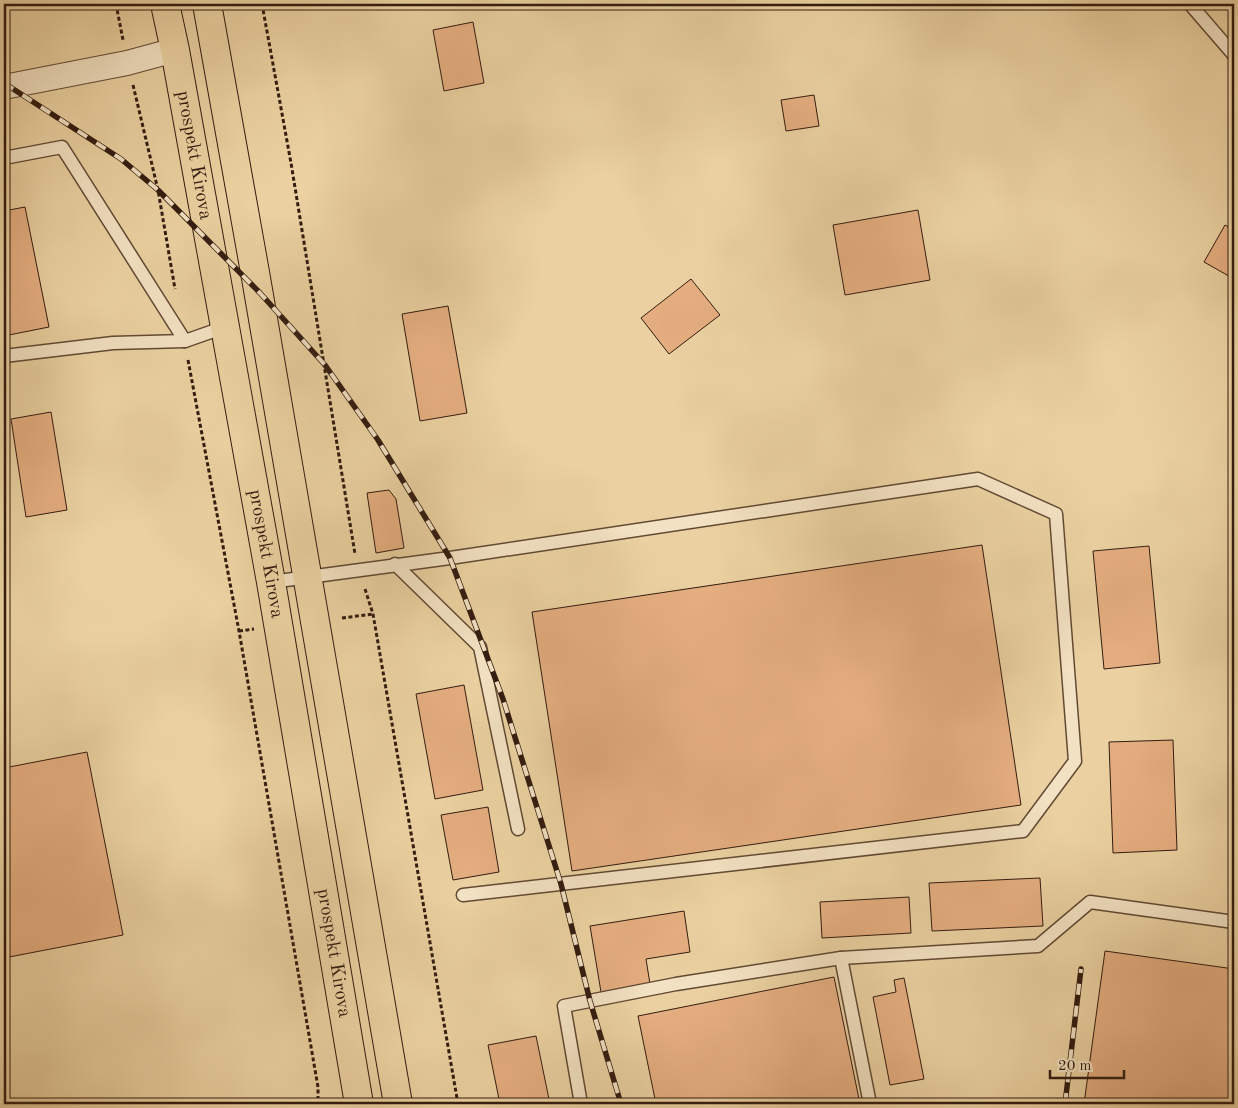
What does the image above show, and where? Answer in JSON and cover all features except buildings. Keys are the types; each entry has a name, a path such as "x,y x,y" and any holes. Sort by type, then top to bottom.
{"main road":[{"name":"prospekt Kirova","path":"165,4 175,50 271,582 359,1104"},
{"name":"prospekt Kirova","path":"206,4 260,293 398,1104"}],"street":[{"path":"4,88 127,63 175,50"}],"lane":[{"path":"1190,4 1234,55"},
{"path":"4,158 62,147 185,341"},
{"path":"4,356 113,342 185,341 225,327"},
{"path":"271,582 450,558 978,480 1056,514 1075,761 1023,831 463,895"},
{"path":"395,564 480,647 518,829"},
{"path":"581,1104 564,1006 676,984 840,958 1038,946 1090,902 1234,922"},
{"path":"840,958 870,1104"}],"path":[{"path":"116,4 127,63 158,190 176,294"},
{"path":"185,341 239,631 318,1087 318,1104"}],"railway":[{"path":"4,83 121,159 158,190 260,293 325,365 378,440 450,558 503,699 561,884 590,1001 621,1104"},
{"path":"1065,1104 1081,969"}]}
